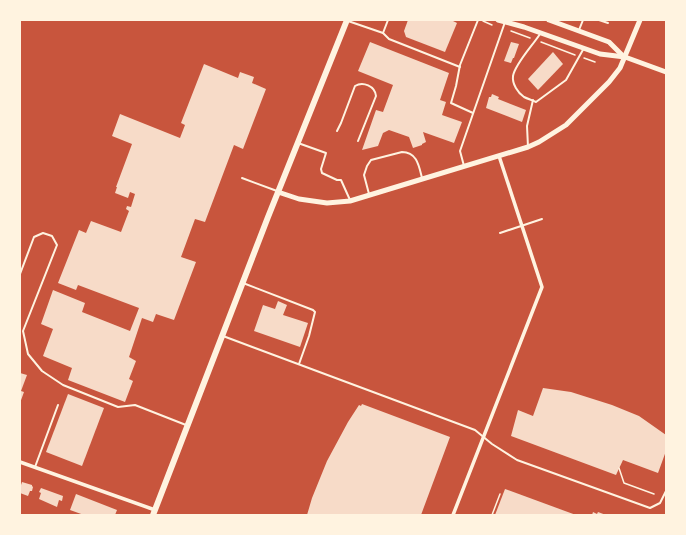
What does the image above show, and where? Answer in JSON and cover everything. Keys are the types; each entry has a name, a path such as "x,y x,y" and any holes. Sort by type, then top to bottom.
{"highway":[{"path":"154,513 278,192 347,20"}],"main road":[{"path":"498,20 514,24 600,54 625,57 666,72"},
{"path":"278,192 299,199 327,203 350,201 464,167 528,147 539,142 566,125 609,82 620,68 640,20"},
{"path":"552,21 609,42 625,57"}],"street":[{"path":"453,515 542,287 499,156"},
{"path":"20,462 154,513"}],"lane":[{"path":"347,20 383,33 389,40 460,67"},
{"path":"383,33 388,20"},
{"path":"473,113 451,103 460,67 478,20"},
{"path":"579,31 583,20"},
{"path":"599,20 608,23"},
{"path":"464,167 460,151 505,22"},
{"path":"541,33 516,66 512,77 514,85 518,91 524,97 536,102 566,80 584,48"},
{"path":"336,131 341,123 355,86 362,84 373,88 376,91 376,96 358,141"},
{"path":"528,147 527,126 533,100"},
{"path":"298,143 326,154 321,169 322,173 336,180 341,180 350,201"},
{"path":"369,196 364,175 371,160 406,152 411,154 417,160 423,179"},
{"path":"242,178 278,192"},
{"path":"500,234 542,219"},
{"path":"20,274 34,237 43,233 52,236 57,245 23,331 28,354 42,371 63,385 118,407 135,405 187,426"},
{"path":"243,283 292,301 315,312 309,336 299,364"},
{"path":"222,336 475,430 483,438 517,460 650,508 660,503 666,491"},
{"path":"35,467 58,405"}],"path":[{"path":"620,468 624,482 654,494"},
{"path":"492,515 500,494"}],"building":[{"path":"408,20 451,20 457,23 445,52 406,37 404,31"},
{"path":"370,42 449,73 440,100 446,102 442,115 462,122 454,143 423,132 426,142 413,148 409,137 389,130 383,133 378,146 362,150 376,110 383,112 393,85 358,71"},
{"path":"511,42 519,44 511,63 504,61"},
{"path":"553,52 563,64 538,90 528,79"},
{"path":"204,64 238,78 240,72 254,77 252,83 266,89 243,149 234,145 205,222 195,219 181,257 196,262 174,320 156,314 153,322 142,318 129,357 136,361 129,379 133,381 125,402 68,380 72,368 43,356 53,329 41,324 53,290 85,303 82,312 130,331 139,308 78,285 76,290 58,283 79,230 86,233 91,221 121,232 129,211 126,209 127,206 131,207 135,194 130,192 128,198 115,193 132,144 112,136 120,114 180,138 185,125 181,123"},
{"path":"492,94 499,97 498,99 526,110 522,122 486,108 489,97 491,97"},
{"path":"278,301 287,305 283,315 308,323 300,347 254,331 263,305 275,309"},
{"path":"20,373 27,375 21,391 24,392 20,403"},
{"path":"543,388 571,392 612,405 639,416 666,435 666,451 658,473 623,460 616,475 511,436 518,410 533,416"},
{"path":"68,394 104,408 82,466 46,452"},
{"path":"362,404 450,437 421,515 307,515 312,498 327,461 348,422 359,405 361,406"},
{"path":"22,482 32,485 33,487 28,496 20,493"},
{"path":"41,488 63,496 62,501 59,500 57,507 39,499 41,493 39,492"},
{"path":"505,489 576,515 495,515"},
{"path":"76,494 117,510 115,515 84,515 70,510"},
{"path":"593,512 597,514 598,512 606,515 592,515"}]}
